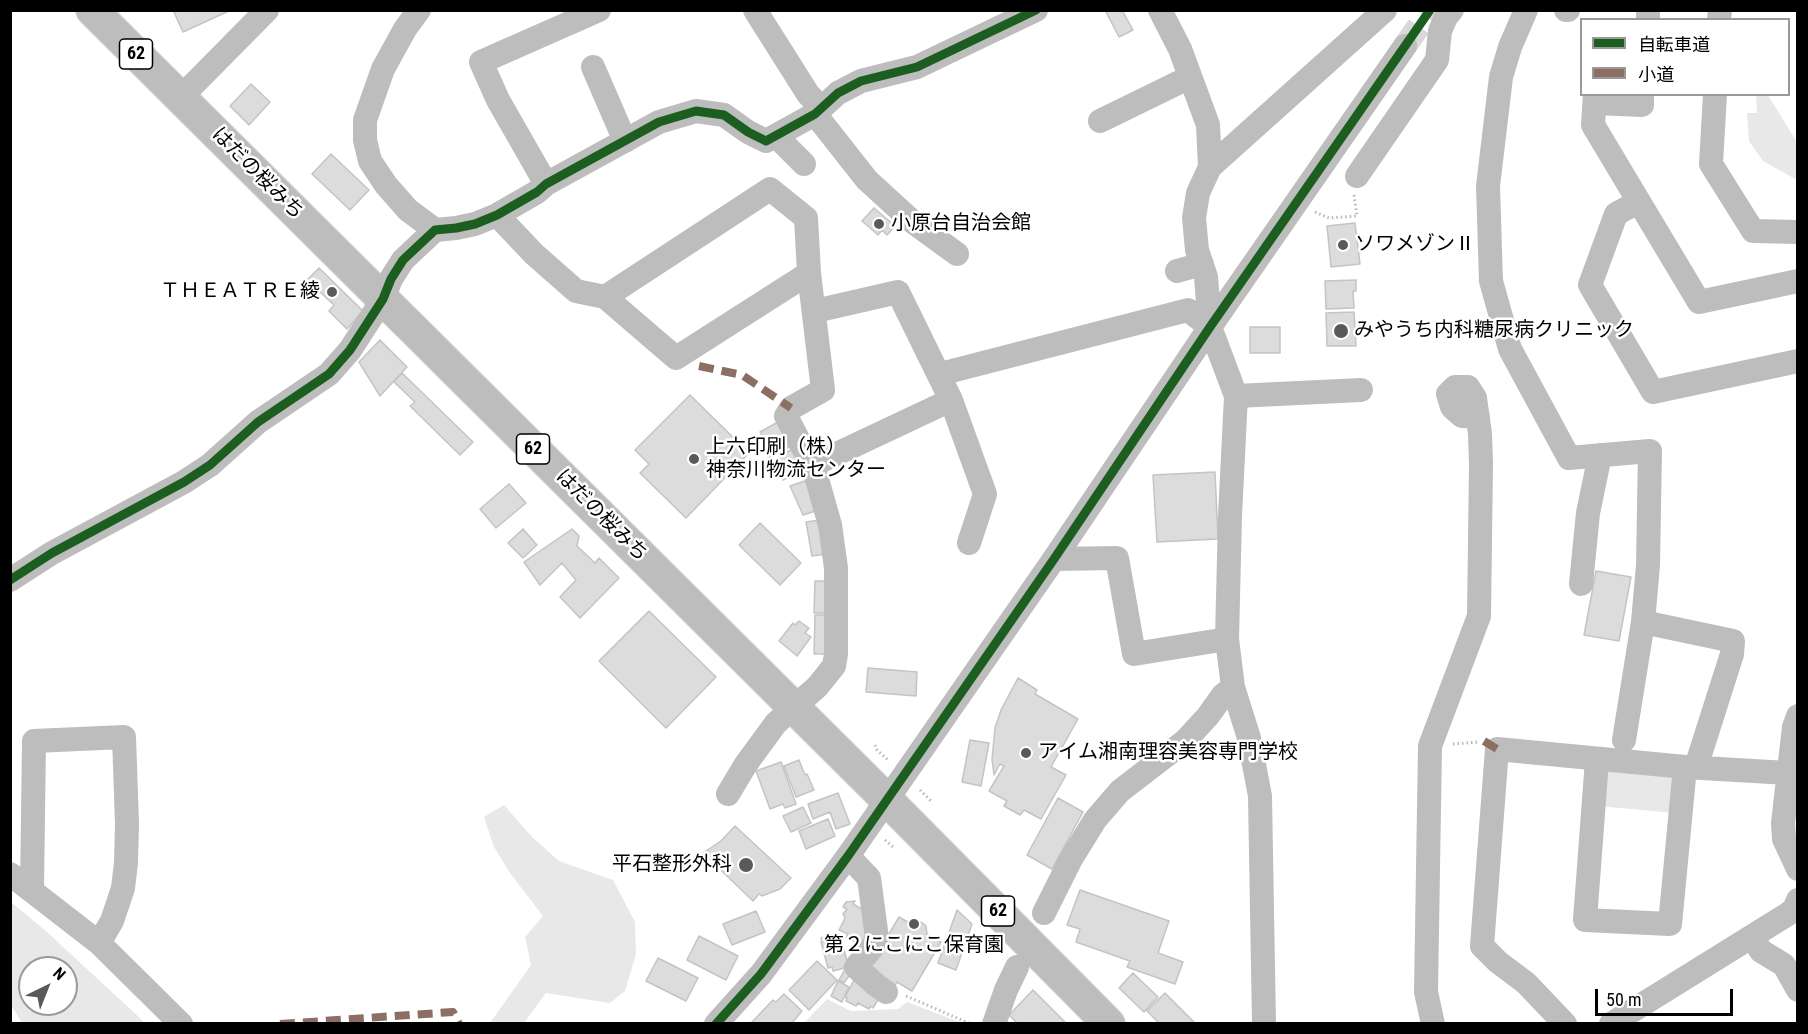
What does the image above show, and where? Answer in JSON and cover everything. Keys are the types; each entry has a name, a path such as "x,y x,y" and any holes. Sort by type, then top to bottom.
{"main road":[{"name":"はだの桜みち","path":"92,10 1109,1023"}],"street":[{"path":"180,98 267,10"},
{"path":"419,10 383,69 365,120 365,140 370,161 386,185 408,210 435,230"},
{"path":"546,184 498,100 481,62 599,10"},
{"path":"755,10 818,111 867,180 913,222 957,254"},
{"path":"10,580 52,553 184,482 210,465 258,422 329,374 350,350 403,260 435,230 475,224 497,215 537,192 546,184 659,122 696,111 724,115 748,132 766,141 818,111 838,93 861,81 917,67 1036,10"},
{"path":"1160,10 1180,49 1208,125 1210,167"},
{"path":"1264,1023 1260,796 1249,738 1233,687 1227,639 1236,396 1210,327 1206,277 1197,250 1194,218 1198,193 1210,167 1385,10"},
{"path":"1526,10 1510,47 1501,77 1488,186 1491,281 1510,349 1569,458 1650,452 1648,565 1643,622 1624,740"},
{"path":"1357,176 1437,60 1442,13"},
{"path":"716,1023 761,974 848,856 1054,559 1210,327 1406,46"},
{"path":"593,67 625,141"},
{"path":"1100,121 1190,77"},
{"path":"1642,96 1642,105 1595,99 1593,125 1699,302 1797,281"},
{"path":"1714,96 1711,164 1753,231 1797,232"},
{"path":"776,136 804,164"},
{"path":"605,297 770,189 806,218 809,273 823,390 791,408 786,416 813,465 830,525 836,568 836,654 834,666 817,687 776,723 746,764 728,794"},
{"path":"1638,202 1616,214 1590,285 1653,392 1797,361"},
{"path":"497,215 534,254 576,291 605,297 676,358 809,273"},
{"path":"1177,271 1202,264"},
{"path":"815,311 898,292 940,374 985,494 969,543"},
{"path":"940,374 1188,310 1210,327"},
{"path":"1236,396 1346,398"},
{"path":"813,465 951,400"},
{"path":"1433,1023 1426,992 1430,747 1479,616 1481,464 1478,417"},
{"path":"1581,584 1588,513 1600,454"},
{"path":"1054,559 1117,558 1134,654 1227,639"},
{"path":"1597,759 1585,920 1670,924 1691,767 1732,654 1733,640 1643,622"},
{"path":"1044,913 1071,859 1095,820 1120,791 1185,741 1208,716 1223,695 1233,687"},
{"path":"1797,716 1783,823 1784,839 1797,869"},
{"path":"32,890 34,741 124,737 127,824 123,888 112,921 99,943"},
{"path":"1565,1023 1526,982 1498,962 1482,946 1497,748 1597,759 1788,773"},
{"path":"848,856 869,878 877,938 872,948 856,967 886,992"},
{"path":"10,874 99,943 181,1023"},
{"path":"1611,1023 1788,914 1794,909 1797,900"},
{"path":"1752,937 1761,951 1784,965 1797,990"},
{"path":"994,1023 1017,967"}],"path":[{"path":"1316,213 1329,218 1357,216 1356,214"},
{"path":"1430,747 1484,741"},
{"path":"875,744 876,749 889,761"},
{"path":"918,789 932,802"},
{"path":"885,840 894,848"},
{"path":"910,998 971,1023"}],"shaded area":[{"path":"1756,96 1769,96 1797,141 1797,180 1763,161 1749,141 1747,113 1757,113"},
{"path":"1610,768 1672,774 1674,813 1599,806 1603,773"},
{"path":"504,805 533,838 559,861 613,880 635,922 636,954 625,991 610,1003 546,993 524,1023 490,1023 531,965 525,937 543,916 510,873 494,847 484,817"},
{"path":"11,902 73,956 18,956 18,1016 78,1016 78,961 144,1023 22,1023 11,1005"},
{"path":"827,999 851,1011 898,1009 907,1002 962,1023 804,1023"}],"building":[{"path":"173,10 231,10 183,32"},
{"path":"1105,10 1122,10 1133,30 1119,37"},
{"path":"251,84 270,102 249,125 230,106"},
{"path":"331,154 369,190 350,210 312,174"},
{"name":"小原台自治会館","path":"874,208 895,226 887,235 882,230 878,235 862,221"},
{"name":"ソワメゾンⅡ","path":"1355,223 1360,264 1331,267 1327,226"},
{"name":"ＴＨＥＡＴＲＥ綾","path":"319,268 363,311 347,329 329,311 334,305 307,280"},
{"path":"1356,280 1356,291 1353,291 1354,308 1326,309 1325,281"},
{"name":"みやうち内科糖尿病クリニック","path":"1354,312 1356,346 1327,346 1326,313"},
{"path":"1250,327 1280,327 1280,353 1250,353"},
{"path":"380,340 407,367 380,396 359,362"},
{"path":"402,373 473,442 460,455 410,406 415,402 394,382"},
{"name":"上六印刷（株） 神奈川物流センター","path":"690,395 749,453 686,518 640,473 649,464 635,450"},
{"path":"778,422 791,446 769,458 762,447 767,445 760,432"},
{"path":"792,449 804,468 783,480 770,464"},
{"path":"1215,472 1218,539 1157,542 1153,475"},
{"path":"808,480 819,510 803,515 790,486"},
{"path":"509,484 526,503 496,528 480,509"},
{"path":"820,520 826,554 812,556 806,522"},
{"path":"760,523 801,563 780,585 739,545"},
{"path":"523,529 537,545 523,558 508,543"},
{"path":"572,529 579,536 577,546 595,563 599,558 619,578 580,618 560,597 576,580 562,563 540,585 524,562"},
{"path":"1596,571 1631,577 1619,641 1584,635"},
{"path":"815,581 828,581 828,613 814,613"},
{"path":"649,611 716,677 666,728 599,661"},
{"path":"815,615 828,615 829,654 814,654"},
{"path":"799,621 809,628 805,633 811,637 797,656 779,641 793,623 795,625"},
{"path":"868,668 917,672 916,696 866,692"},
{"name":"アイム湘南理容美容専門学校","path":"1018,678 1037,690 1035,694 1078,719 1051,767 1066,775 1041,819 1024,810 1020,815 1004,806 1007,801 989,791 1004,766 1000,764 994,775 992,759 995,728 1001,710"},
{"path":"970,740 989,743 981,786 962,782"},
{"path":"799,760 814,790 796,797 784,766"},
{"path":"781,762 796,804 785,808 783,804 770,809 756,771"},
{"path":"838,793 850,824 836,829 830,812 813,819 808,804"},
{"path":"1058,798 1083,812 1052,869 1027,855"},
{"path":"803,807 811,823 791,832 783,816"},
{"path":"828,819 835,836 806,849 799,831"},
{"name":"平石整形外科","path":"735,826 791,878 780,889 762,896 759,894 753,901 703,853 721,841"},
{"path":"1080,890 1169,921 1158,953 1183,962 1175,984 1127,967 1130,961 1076,942 1080,929 1067,925"},
{"path":"855,901 853,904 865,911 869,930 861,945 846,937 848,934 839,930 845,918 843,914 847,909 843,907 846,902"},
{"path":"957,910 972,924 956,970 938,963"},
{"path":"756,911 765,932 732,945 723,924"},
{"path":"899,917 913,925 921,922 926,926 927,934 941,942 912,991 897,982 894,988 870,966"},
{"path":"832,935 836,941 841,940 848,964 844,966 845,968 833,971 832,967 828,968 821,942 821,938"},
{"path":"699,936 738,956 726,980 687,960"},
{"path":"658,958 698,978 686,1001 646,981"},
{"path":"817,961 837,980 809,1010 789,990"},
{"path":"845,969 851,973 844,983 839,980"},
{"path":"1133,973 1158,997 1144,1012 1119,988"},
{"path":"855,978 879,998 873,1008 870,1006 869,1009 858,1003 856,1006 846,1001 845,997"},
{"path":"838,981 849,987 842,1002 831,996"},
{"path":"1033,990 1067,1024 1018,1024 1009,1015"},
{"path":"1165,993 1194,1022 1193,1024 1160,1024 1147,1011"},
{"path":"784,994 802,1011 791,1024 754,1024 752,1022 773,1000 776,1002"}],"tunnel":[{"path":"1405,46 1430,10"}],"marked path":[{"path":"699,366 742,375 791,408"},
{"path":"1484,741 1497,749"},
{"path":"280,1024 453,1012 459,1024"}],"cycle path":[{"path":"10,580 52,553 184,482 210,465 258,422 329,374 350,350 383,299 391,279 403,260 435,230 475,224 497,215 537,192 546,184 659,122 696,111 724,115 748,132 766,141 815,114 838,93 861,81 917,67 1036,10"},
{"path":"716,1024 761,974 848,856 1430,10"}],"place":[{"name":"小原台自治会館","path":"879,224"},
{"name":"ソワメゾンⅡ","path":"1343,245"},
{"name":"ＴＨＥＡＴＲＥ綾","path":"332,292"},
{"name":"みやうち内科糖尿病クリニック","path":"1341,331"},
{"name":"上六印刷（株） 神奈川物流センター","path":"694,459"},
{"name":"アイム湘南理容美容専門学校","path":"1026,753"},
{"name":"平石整形外科","path":"746,865"},
{"name":"第２にこにこ保育園","path":"914,924"}]}
